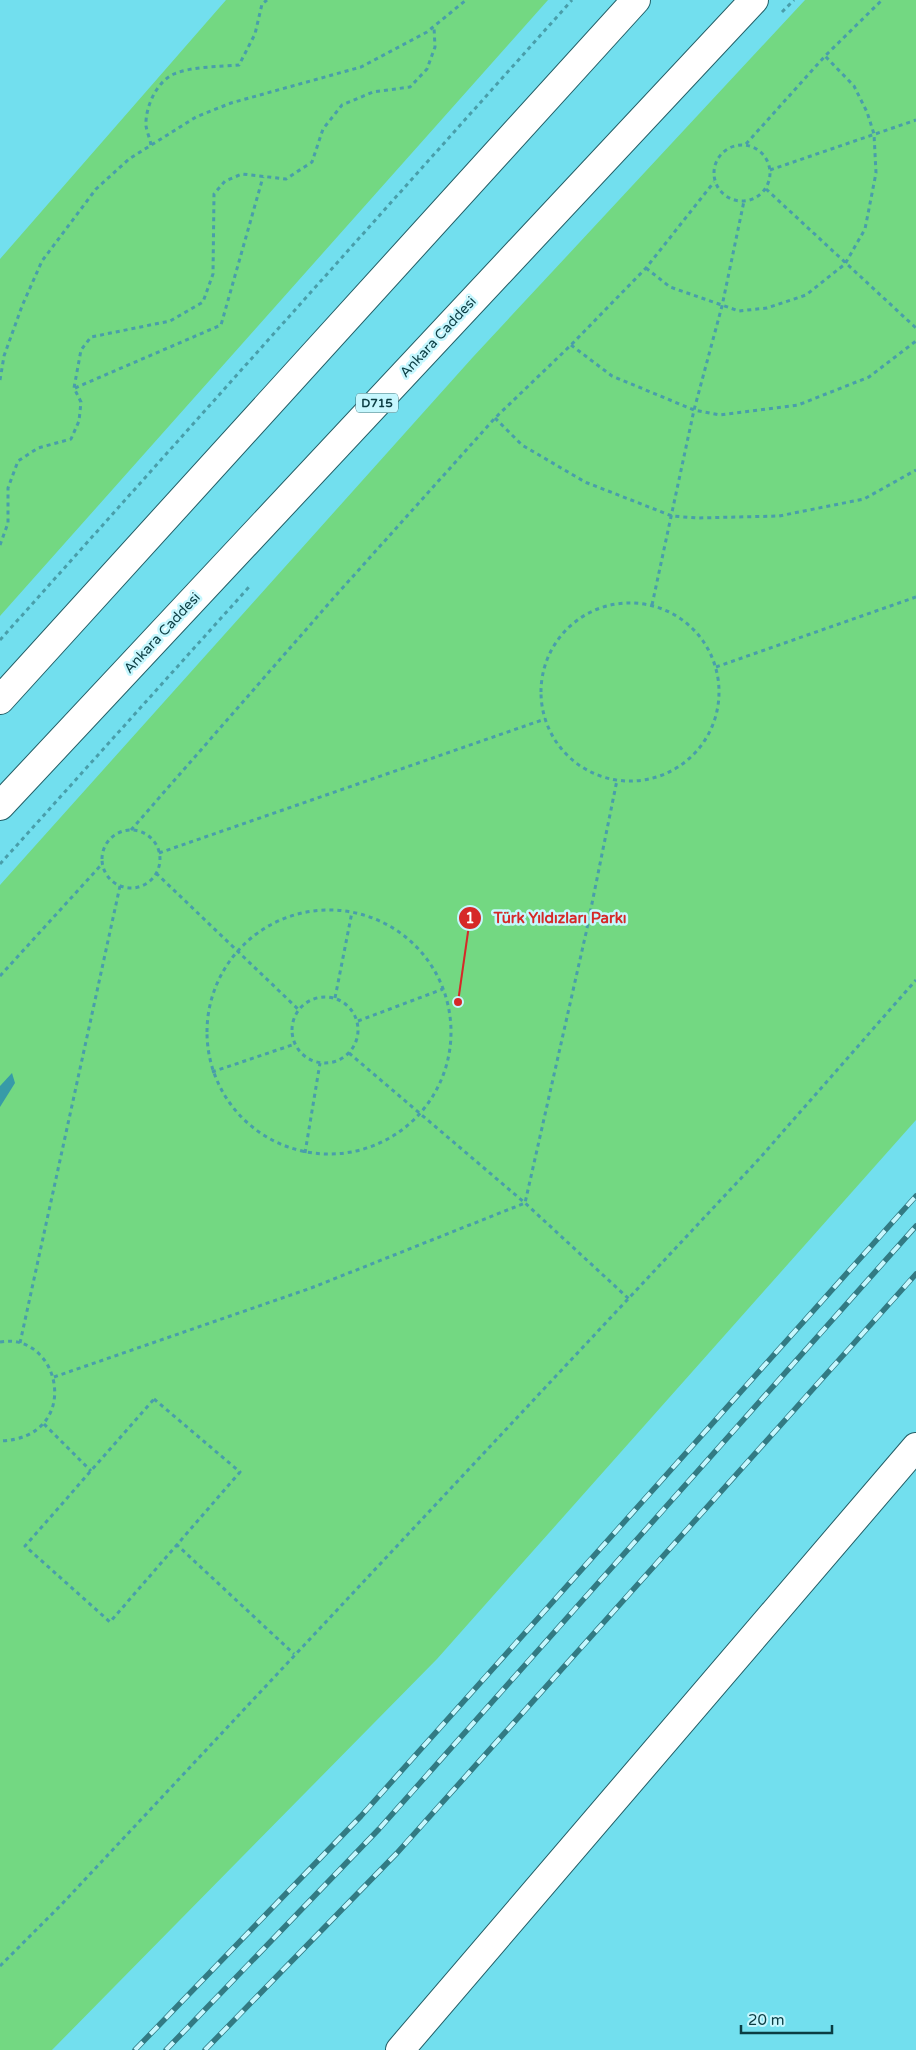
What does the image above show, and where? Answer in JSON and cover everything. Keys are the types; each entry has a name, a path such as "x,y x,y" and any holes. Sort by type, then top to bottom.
{"main road":[{"path":"0,700 636,0"},
{"name":"Ankara Caddesi","path":"0,806 754,0"},
{"path":"400,2050 916,1447"}],"path":[{"path":"151,145 146,126 148,110 157,89 173,74 239,65 255,34 262,4 267,0"},
{"path":"0,380 4,356 22,306 42,261 96,189 129,159 196,116 231,103 361,67 434,26 466,0"},
{"path":"0,640 572,0"},
{"path":"746,144 825,56 882,0"},
{"path":"0,545 8,523 8,488 18,461 38,448 71,439 79,421 81,402 74,388 81,350 91,337 170,320 203,302 213,274 214,194 225,181 242,174 286,179 312,162 323,129 342,105 373,92 410,87 427,69 435,47 434,26"},
{"path":"646,268 670,287 739,311 767,308 806,294 845,264 865,229 876,173 874,134 867,112 854,86 825,56"},
{"path":"770,170 916,120"},
{"path":"746,144 762,153 770,170 766,188 752,200 735,201 719,190 714,182 715,163 720,154 736,145 746,144"},
{"path":"74,388 221,324 263,177"},
{"path":"131,830 338,593 495,418 571,345 646,268 714,182"},
{"path":"766,188 845,264 916,328"},
{"path":"652,605 694,410 722,306 744,201"},
{"path":"571,345 612,376 694,410 720,415 798,405 869,376 916,341"},
{"path":"495,418 522,445 585,482 672,516 697,518 779,516 864,498 916,470"},
{"path":"716,667 916,597"},
{"path":"624,602 652,605 681,618 703,639 716,667 720,697 713,727 696,753 672,772 642,781 617,780 585,770 562,752 547,728 540,700 542,671 553,645 571,624 596,609 624,602"},
{"path":"159,853 545,719"},
{"path":"526,1203 586,933 617,780"},
{"path":"131,830 140,831 149,836 156,844 159,853 159,867 156,873 144,885 137,887 120,886 106,873 102,864 103,854 112,837 131,830"},
{"path":"0,976 102,864"},
{"path":"156,873 299,1010"},
{"path":"20,1344 120,886"},
{"path":"339,909 377,918 410,939 435,969 450,1005 452,1044 442,1081 421,1114 388,1140 347,1154 305,1153 265,1137 233,1110 212,1072 205,1030 213,989 237,950 264,926 300,912 339,909"},
{"path":"335,998 352,912"},
{"path":"0,1966 62,1904 294,1654 760,1159 916,980"},
{"path":"358,1021 443,989"},
{"path":"324,997 335,998 345,1003 353,1011 358,1021 359,1032 356,1044 341,1059 320,1063 310,1059 295,1044 293,1023 299,1010 313,999 324,997"},
{"path":"212,1072 295,1044"},
{"path":"349,1053 526,1203 628,1299"},
{"path":"305,1153 320,1063"},
{"path":"54,1377 310,1288 526,1203"},
{"path":"0,1342 20,1344 40,1356 54,1377 56,1393 52,1410 44,1424 31,1435 16,1440 0,1441"},
{"path":"154,1399 240,1472 110,1622 25,1546 91,1471 154,1399"},
{"path":"44,1424 91,1471"},
{"path":"176,1544 294,1654"}],"green space":[{"path":"226,0 548,0 0,616 0,259"},
{"path":"805,0 916,0 916,1120 437,1659 52,2050 0,2050 0,885 473,357"}],"water":[{"path":"12,1073 15,1083 0,1107 0,1086"}],"railway":[{"path":"135,2050 361,1816 916,1196"},
{"path":"166,2050 379,1829 916,1226"},
{"path":"205,2050 397,1853 916,1274"}],"place":[{"name":"Türk Yıldızları Parkı","path":"458,1002"}]}
